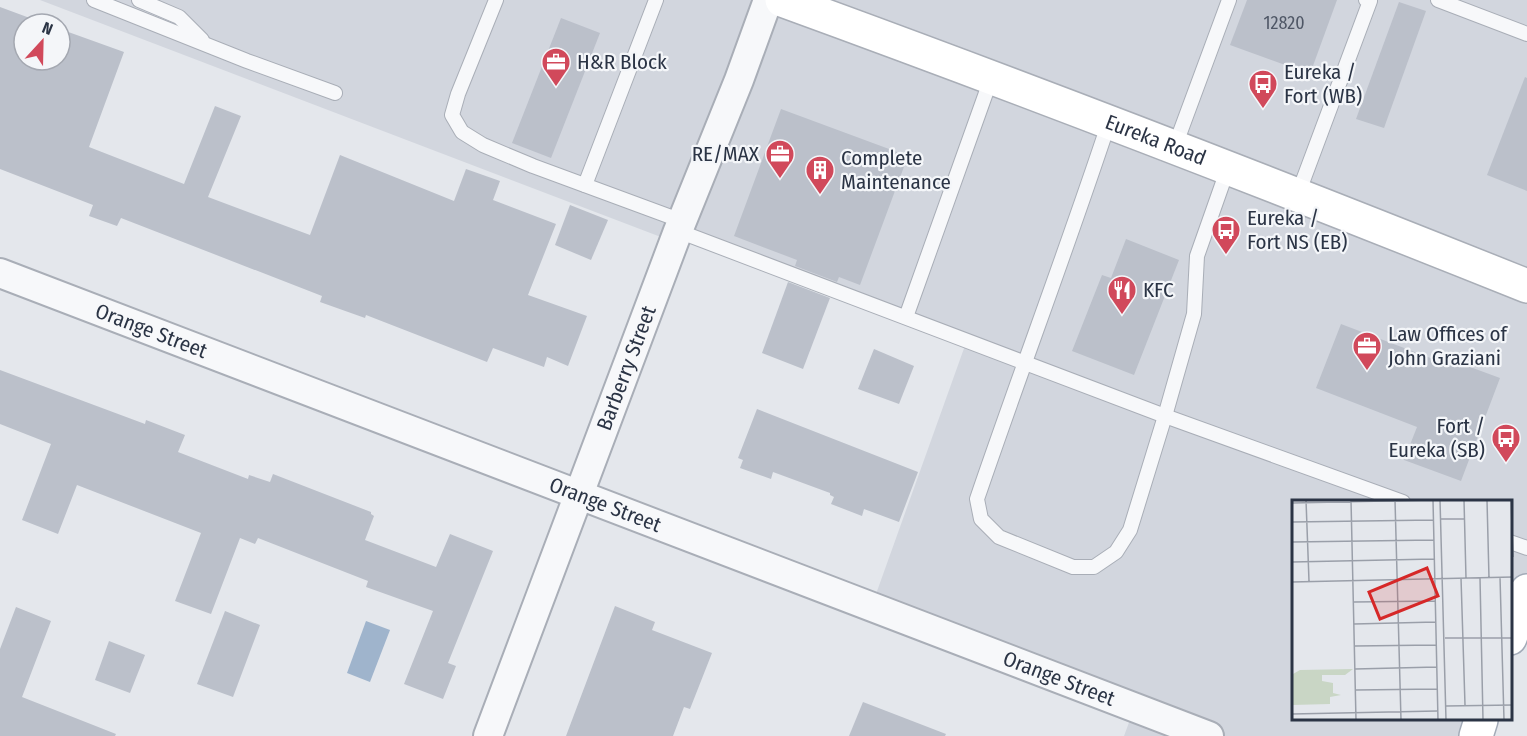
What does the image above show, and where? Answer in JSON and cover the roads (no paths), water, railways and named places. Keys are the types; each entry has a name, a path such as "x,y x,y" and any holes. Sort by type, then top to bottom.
{"main road":[{"name":"Eureka Road","path":"782,0 992,76 1175,146 1527,286"},
{"path":"1512,632 1527,591"},
{"path":"1476,736 1482,721"}],"street":[{"name":"Barberry Street","path":"488,736 680,226 768,0"},
{"name":"Orange Street","path":"0,273 1201,735"}],"lane":[{"path":"94,0 335,93"},
{"path":"139,0 178,16 207,44"},
{"path":"496,0 458,94 452,115 462,132 483,145 906,317 1166,416 1397,500"},
{"path":"585,185 656,0"},
{"path":"1175,146 1229,0"},
{"path":"1298,194 1370,1 1366,0"},
{"path":"1438,0 1527,34"},
{"path":"906,317 992,76"},
{"path":"1109,122 1078,217 1024,362 977,500 981,519 999,537 1073,567 1095,567 1116,552 1130,530 1166,416 1194,314 1197,256 1228,168"},
{"path":"1512,543 1527,548"}],"water":[{"path":"366,621 390,630 370,682 347,673"}],"place":[{"name":"H&R Block","path":"556,88"},
{"name":"Eureka / Fort (WB)","path":"1263,110"},
{"name":"RE/MAX","path":"780,180"},
{"name":"Complete Maintenance","path":"820,196"},
{"name":"Eureka / Fort NS (EB)","path":"1226,256"},
{"name":"KFC","path":"1122,316"},
{"name":"Law Offices of John Graziani","path":"1367,372"},
{"name":"Fort / Eureka (SB)","path":"1506,464"}]}
